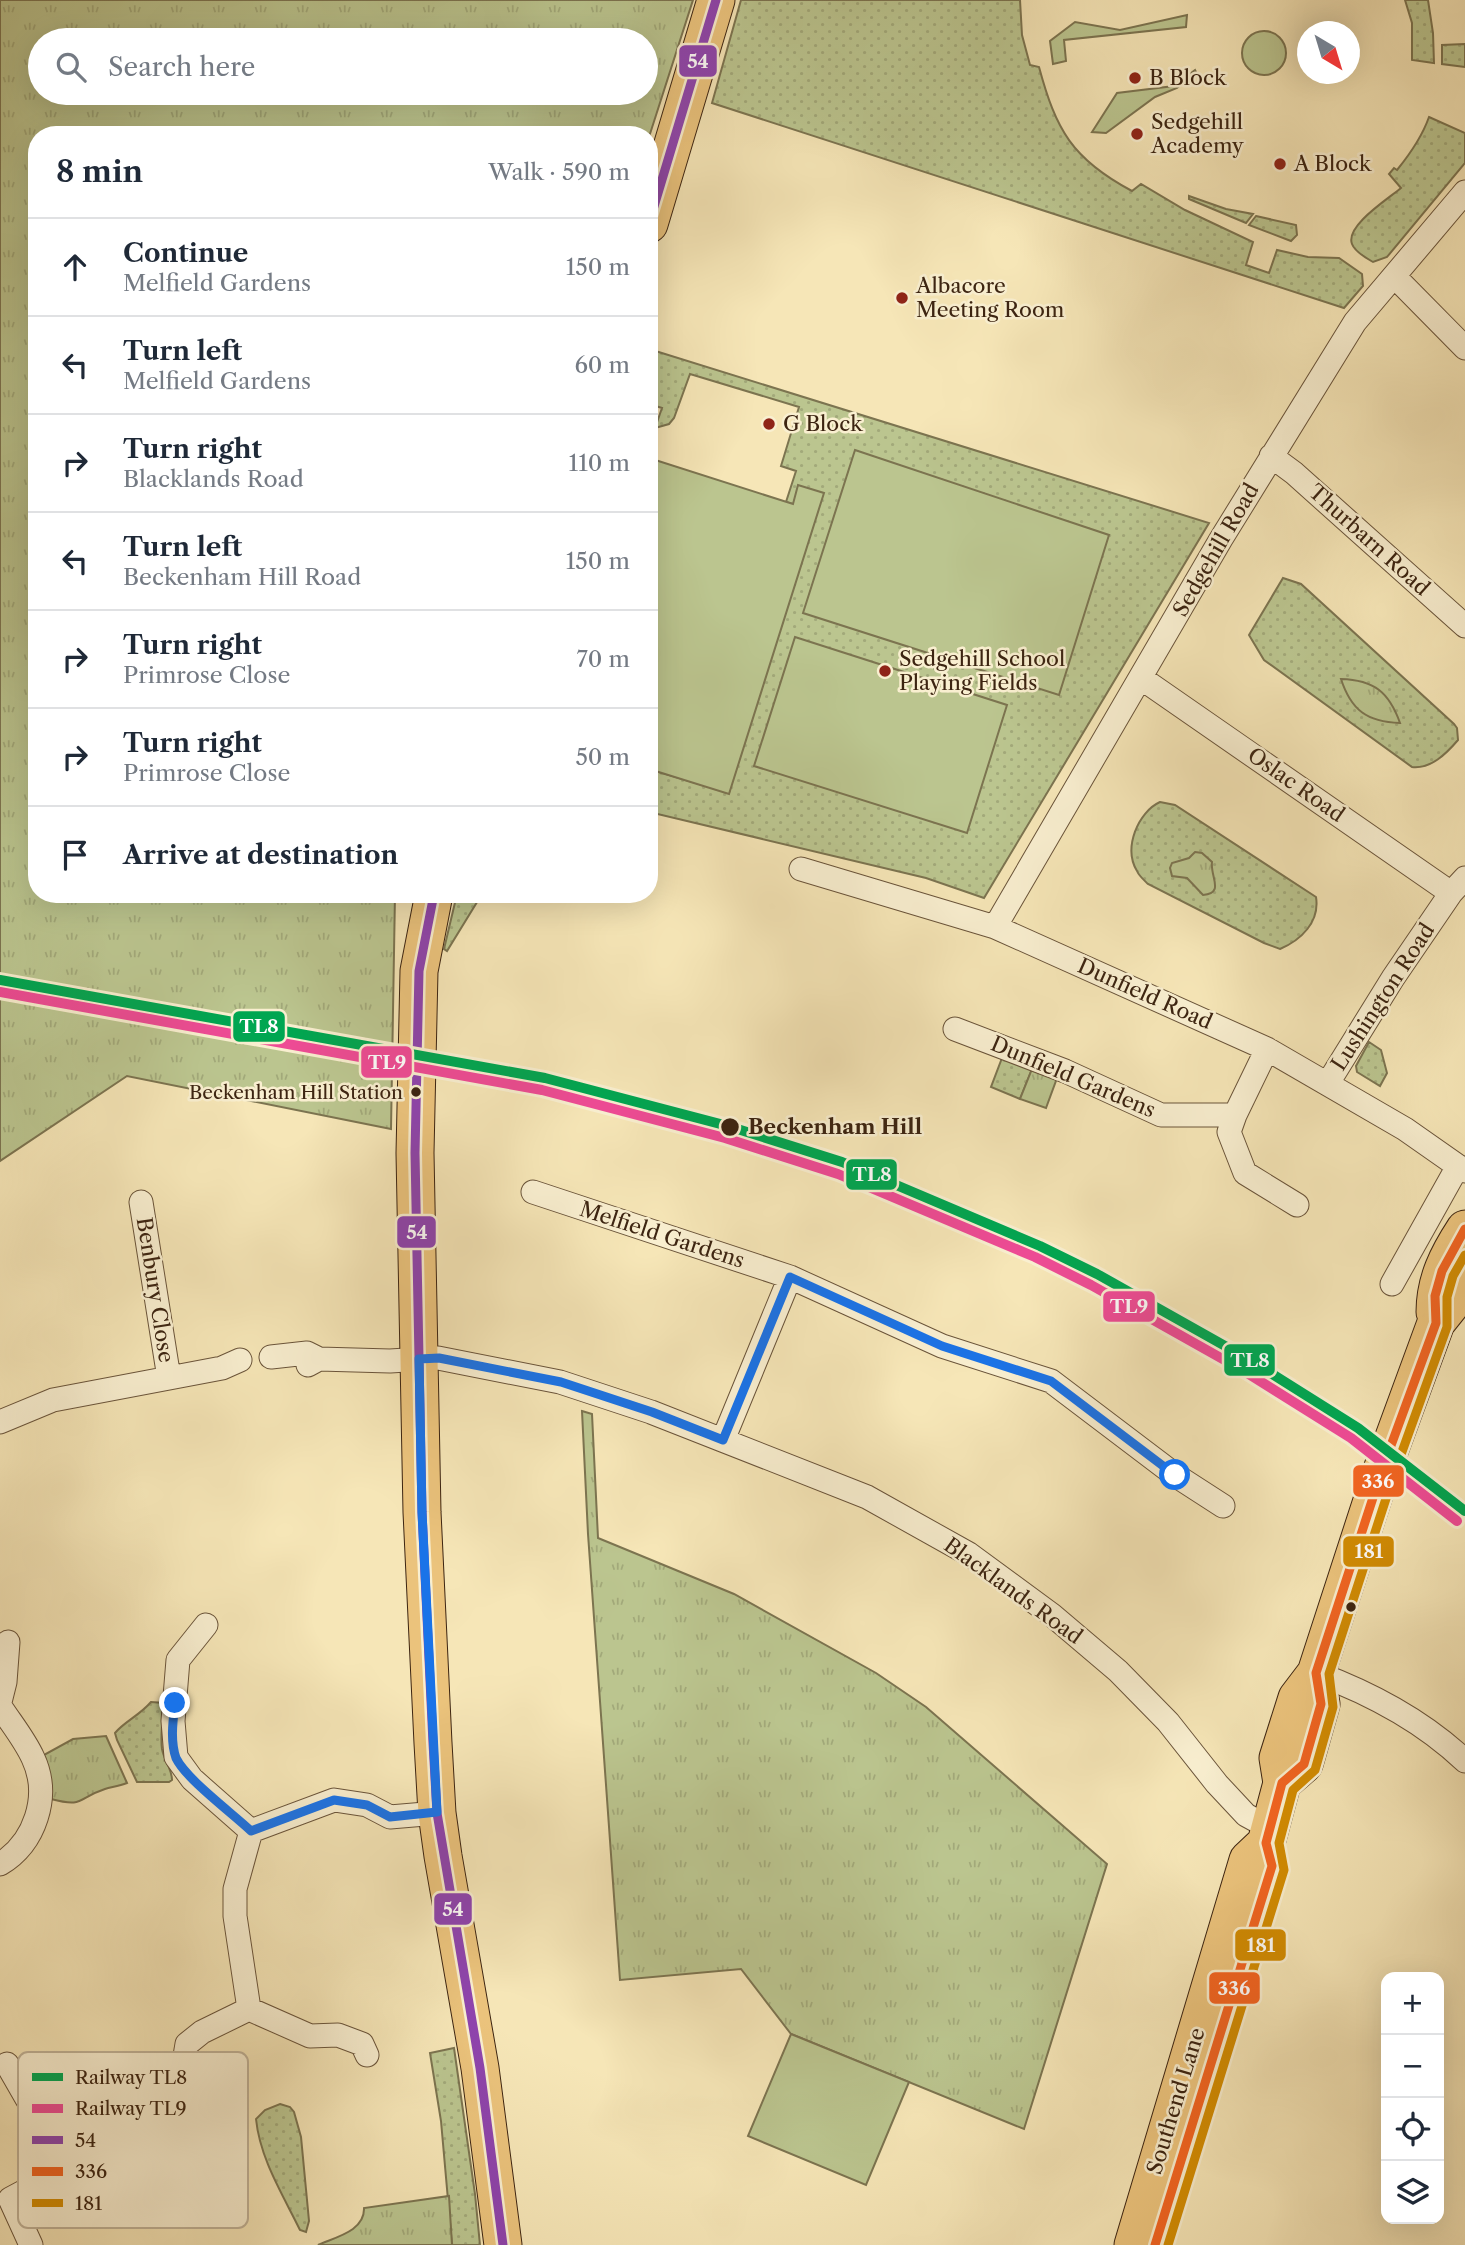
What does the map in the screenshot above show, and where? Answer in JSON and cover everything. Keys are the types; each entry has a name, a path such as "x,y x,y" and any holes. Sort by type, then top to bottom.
{"main road":[{"path":"658,194 716,0"},
{"path":"433,903 419,971 416,1192 422,1512 437,1812 456,1940 480,2068 503,2245"},
{"name":"Southend Lane","path":"1436,1323 1435,1296 1442,1271 1465,1229"},
{"name":"Southend Lane","path":"1133,2245 1272,1866 1268,1835 1282,1783 1278,1758 1297,1698 1316,1673 1382,1470 1436,1323 1465,1280"},
{"name":"Southend Lane","path":"1156,2245 1190,2093"}],"street":[{"name":"Sedgehill Road","path":"995,927 1271,456 1355,322 1465,192"},
{"path":"1395,277 1465,348"},
{"name":"Thurbarn Road","path":"1271,456 1294,472 1465,626"},
{"name":"Oslac Road","path":"1141,677 1458,886"},
{"name":"Dunfield Road","path":"801,869 995,927 1267,1049 1405,1129 1461,1168"},
{"name":"Lushington Road","path":"1328,1083 1392,978 1458,886"},
{"name":"Dunfield Gardens","path":"956,1029 1065,1071 1161,1115 1235,1115"},
{"path":"1267,1049 1235,1115 1230,1132 1245,1173 1297,1205"},
{"path":"1392,1284 1461,1168"},
{"name":"Melfield Gardens","path":"533,1192 790,1277 942,1346 1051,1381 1175,1475 1223,1506"},
{"name":"Benbury Close","path":"141,1202 169,1378"},
{"path":"723,1440 790,1277"},
{"name":"Blacklands Road","path":"271,1357 307,1353 314,1362 439,1358 561,1382 652,1412 867,1497 969,1554 1052,1615 1118,1671 1168,1722 1217,1784 1268,1835"},
{"path":"0,1422 53,1399 235,1366"},
{"path":"206,1625 178,1660 173,1721 176,1757 192,1780 251,1831"},
{"path":"0,1864 19,1850 38,1815 39,1778 33,1758 0,1704 5,1682 8,1642"},
{"path":"1316,1673 1398,1711 1430,1732 1465,1761"},
{"path":"251,1831 334,1800 367,1805 390,1817 437,1812"},
{"path":"249,2009 235,1916 235,1889 251,1831"},
{"path":"186,2052 187,2044 202,2032 249,2009 310,2036 338,2035 362,2044 367,2055"},
{"path":"8,2064 18,2082"},
{"path":"18,2195 10,2199 18,2217"},
{"path":"23,2228 31,2245"}],"green space":[{"path":"0,0 693,0 653,126 28,126 28,903 395,903 391,1129 127,1076 0,1161"},
{"path":"741,0 1020,0 1022,35 1030,65 1039,67 1052,108 1069,141 1095,167 1132,191 1141,184 1185,210 1253,242 1246,265 1269,273 1277,250 1308,257 1339,258 1362,274 1363,286 1344,308 712,103"},
{"path":"1405,0 1428,0 1434,63 1412,60 1412,23"},
{"path":"1187,15 1186,27 1064,40 1066,61 1053,64 1050,41 1075,22 1120,30"},
{"path":"1264,31 1279,38 1286,53 1279,68 1264,75 1249,68 1242,53 1249,38"},
{"path":"1465,44 1465,67 1442,64 1442,45"},
{"path":"1195,70 1196,72 1177,88 1155,97 1106,133 1092,132 1117,93 1174,86"},
{"path":"1429,117 1465,133 1465,163 1387,257 1373,262 1352,244 1355,229 1401,188 1389,174 1394,168 1397,170 1411,151"},
{"path":"1189,196 1226,209 1253,214 1246,223 1189,199"},
{"path":"1256,216 1296,225 1297,235 1291,241 1249,225"},
{"name":"Sedgehill School Playing Fields","path":"658,352 1209,523 984,898 926,878 658,814 658,772 729,793 793,504 786,502 796,471 781,466 799,407 690,374 674,418 669,424 658,427 662,408 658,407"},
{"path":"855,450 1109,535 1059,695 803,613"},
{"path":"658,461 793,504 798,485 824,493 729,794 658,772"},
{"path":"1283,578 1301,584 1454,724 1458,740 1432,763 1412,767 1264,660 1249,635"},
{"path":"795,637 1007,705 967,833 754,766"},
{"path":"1341,679 1363,682 1379,690 1391,703 1400,723 1378,720 1362,712 1350,699"},
{"path":"1160,802 1175,805 1316,897 1315,914 1302,935 1280,949 1148,884 1139,875 1133,862 1132,842 1139,822"},
{"path":"1195,852 1202,853 1212,862 1215,888 1210,894 1203,895 1187,878 1172,876 1172,863 1189,858"},
{"path":"455,903 476,903 447,951 444,949"},
{"path":"1369,1042 1381,1050 1387,1073 1380,1086 1357,1072 1356,1066"},
{"path":"1002,1058 1032,1069 1020,1099 991,1087"},
{"path":"1032,1069 1057,1078 1046,1108 1020,1099"},
{"path":"582,1411 592,1414 598,1538 734,1594 876,1673 926,1707 1107,1864 1024,2129 791,2034 741,1969 620,1980 588,1534"},
{"path":"151,1702 164,1703 161,1743 172,1776 169,1782 137,1782 115,1733"},
{"path":"106,1736 127,1783 96,1792 76,1802 51,1799 42,1756 73,1739"},
{"path":"791,2034 909,2082 866,2185 748,2136"},
{"path":"454,2048 480,2245 452,2245 441,2121 430,2053"},
{"path":"280,2104 290,2107 294,2112 301,2137 309,2221 306,2232 300,2230 280,2190 258,2134 256,2119 265,2110"},
{"path":"449,2196 452,2245 318,2245 355,2228 363,2216 364,2208"}],"rail line":[{"name":"TL8","path":"0,980 545,1078 728,1126 842,1162 1040,1246 1097,1274 1250,1360 1358,1428 1465,1511"},
{"name":"TL9","path":"0,992 542,1090 725,1138 838,1174 1035,1257 1091,1285 1244,1371 1351,1438 1457,1521"}],"transit line":[{"name":"54","path":"658,193 716,0"},
{"name":"54","path":"432,903 419,971 415,1153 422,1512 433,1743 437,1813 480,2068 503,2245"},
{"name":"336","path":"1155,2245 1272,1866 1266,1843 1282,1783 1304,1764 1321,1704 1316,1673 1382,1470 1436,1323 1435,1296 1442,1271 1465,1229"},
{"name":"181","path":"1168,2245 1284,1870 1279,1843 1293,1790 1315,1770 1333,1707 1329,1674 1394,1474 1447,1327 1447,1297 1453,1276 1465,1255"}],"place":[{"name":"B Block","path":"1135,78"},
{"name":"Sedgehill Academy","path":"1137,134"},
{"name":"A Block","path":"1280,164"},
{"name":"Albacore Meeting Room","path":"902,298"},
{"name":"G Block","path":"769,424"},
{"name":"Sedgehill School Playing Fields","path":"885,671"},
{"name":"Beckenham Hill Station","path":"416,1092"},
{"name":"Beckenham Hill","path":"730,1127"}],"route":[{"path":"175,1703 173,1739 176,1757 192,1780 251,1831 334,1800 367,1805 390,1817 437,1812 422,1512 419,1359 439,1358 561,1382 652,1412 723,1440 790,1277 942,1346 1051,1381 1175,1475"}]}
